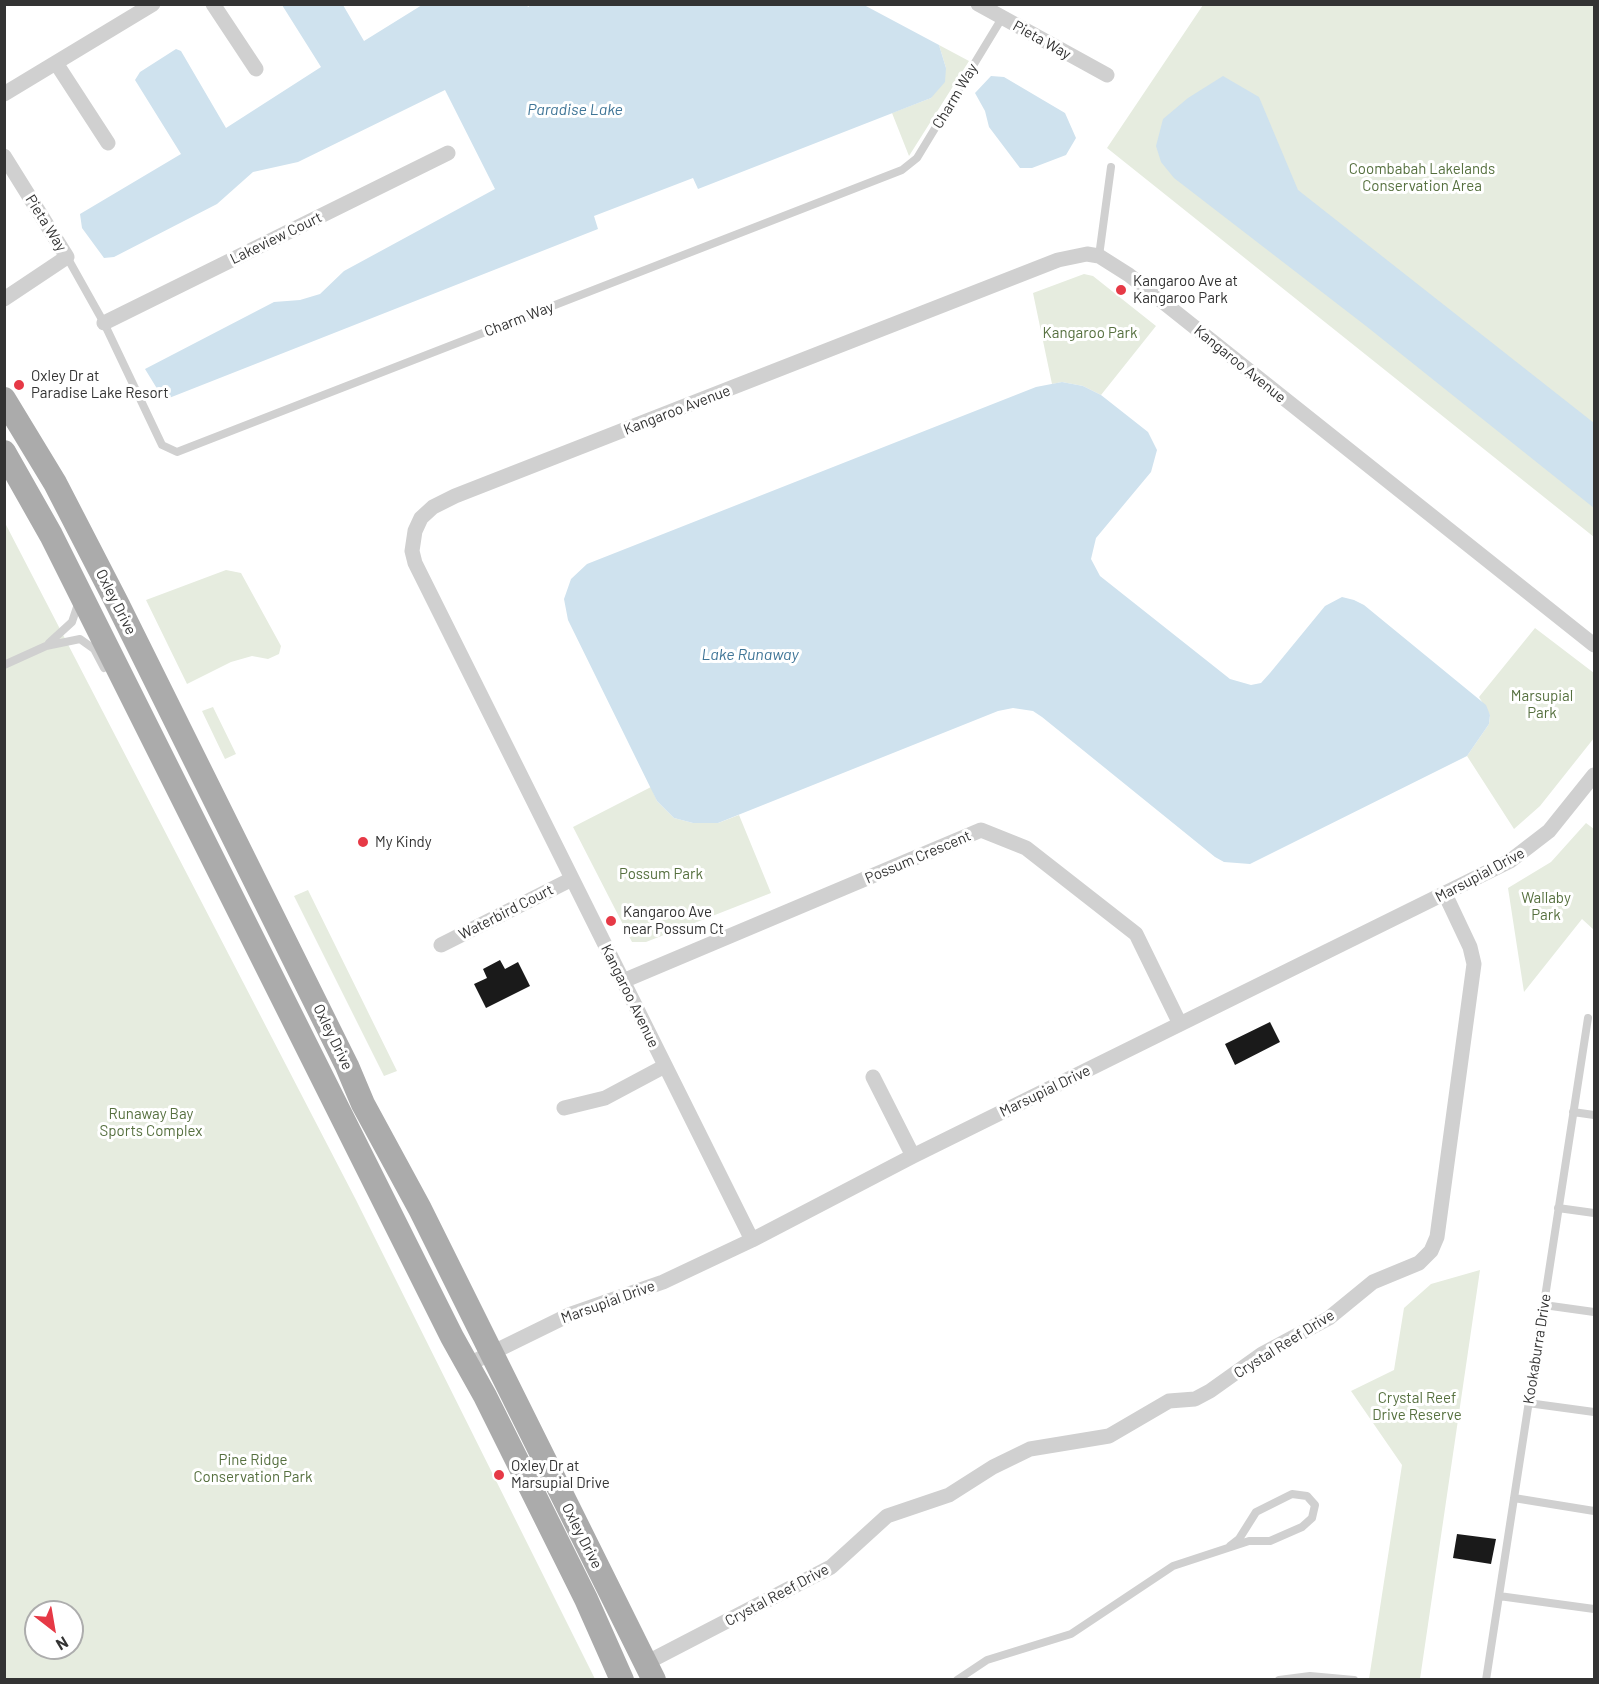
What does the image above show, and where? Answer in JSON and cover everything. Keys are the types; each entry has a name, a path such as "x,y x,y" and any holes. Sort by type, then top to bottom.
{"main road":[{"name":"Oxley Drive","path":"4,399 55,483 112,594 348,1066 363,1104 420,1209 650,1671"},
{"name":"Oxley Drive","path":"4,452 51,535 467,1365 485,1395 580,1588 622,1680"}],"street":[{"path":"4,94 153,4"},
{"path":"213,4 256,69"},
{"name":"Pieta Way","path":"978,4 1107,75"},
{"path":"56,63 108,143"},
{"name":"Lakeview Court","path":"104,323 448,153"},
{"name":"Pieta Way","path":"4,156 67,257 4,299"},
{"name":"Kangaroo Avenue","path":"752,1240 415,563 412,541 421,518 455,496 1058,260 1087,254 1099,256 1129,275 1594,645"},
{"name":"Marsupial Drive","path":"467,1365 571,1314 663,1282 752,1240 913,1156 1510,861 1537,843 1594,775"},
{"name":"Possum Crescent","path":"623,981 981,830 1026,848 1136,934 1180,1024"},
{"name":"Waterbird Court","path":"441,945 572,879"},
{"name":"Crystal Reef Drive","path":"650,1671 831,1568 887,1515 950,1495 993,1467 1030,1449 1109,1436 1168,1401 1195,1399 1262,1354 1329,1318 1373,1282 1419,1263 1431,1251 1437,1237 1474,964 1470,946 1445,894"},
{"path":"564,1107 606,1098 665,1066"},
{"path":"873,1077 913,1156"}],"lane":[{"name":"Charm Way","path":"67,257 104,323 162,445 177,452 902,170 917,158 1002,18"},
{"path":"1099,256 1111,167"},
{"path":"46,646 75,618 79,592"},
{"path":"4,665 46,646 80,639 94,649 108,675"},
{"path":"118,693 140,713"},
{"name":"Kookaburra Drive","path":"1486,1680 1588,1018"},
{"path":"1573,1112 1594,1115"},
{"path":"1558,1208 1594,1213"},
{"path":"1544,1305 1594,1312"},
{"path":"1528,1403 1594,1412"},
{"path":"957,1680 987,1660 1071,1634 1163,1570 1230,1546 1249,1541 1270,1541 1294,1530 1312,1518 1315,1505 1307,1496 1292,1494 1257,1512 1239,1539 1230,1546"},
{"path":"1514,1498 1594,1511"},
{"path":"1499,1596 1594,1609"},
{"path":"1279,1680 1310,1676 1354,1680"}],"green space":[{"name":"Coombabah Lakelands Conservation Area","path":"1203,5 1594,5 1594,537 1107,148"},
{"path":"939,45 969,61 909,156 892,113 931,98 946,68"},
{"name":"Kangaroo Park","path":"1084,274 1093,276 1156,326 1101,395 1083,386 1062,382 1052,384 1033,293"},
{"path":"4,521 356,1200 595,1679 5,1679"},
{"path":"226,570 241,573 281,646 279,654 268,659 252,656 231,662 187,684 146,600"},
{"name":"Marsupial Park","path":"1535,628 1594,673 1594,738 1540,806 1514,829 1467,756 1489,724 1490,715 1479,697"},
{"path":"213,707 236,754 225,759 202,711"},
{"name":"Possum Park","path":"651,787 657,801 674,818 693,823 718,823 739,815 771,893 646,942 632,942 573,827"},
{"name":"Wallaby Park","path":"1586,823 1594,829 1594,930 1582,919 1524,992 1508,888 1551,862"},
{"path":"308,890 397,1071 384,1076 294,896"},
{"name":"Crystal Reef Drive Reserve","path":"1480,1270 1420,1679 1369,1679 1402,1465 1351,1391 1394,1370 1404,1308 1431,1284"}],"water":[{"name":"Paradise Lake","path":"532,4 864,5 939,45 946,68 945,82 931,98 698,189 693,178 594,216 598,229 164,400 145,369 274,302 300,300 320,294 344,271 495,189 445,90 298,162 253,172 217,204 114,257 104,258 82,228 80,214 181,154 135,80 140,72 176,49 181,51 226,128 321,67 282,5 343,5 364,41 422,5 527,5 528,7"},
{"path":"991,76 1004,77 1065,113 1076,138 1066,155 1032,168 1020,168 989,127 985,111 975,93"},
{"path":"1223,76 1259,97 1298,190 1594,423 1594,508 1366,326 1174,178 1161,162 1156,146 1163,119 1188,98"},
{"name":"Lake Runaway","path":"1062,382 1083,386 1101,395 1148,432 1157,450 1151,472 1096,538 1091,559 1100,576 1230,679 1251,685 1261,683 1325,606 1342,597 1354,600 1364,605 1486,705 1490,715 1489,724 1467,756 1250,864 1224,862 1215,857 1042,717 1033,711 1013,708 998,711 718,823 693,823 674,818 657,801 568,620 564,599 571,579 587,564 1036,387"}],"building":[{"path":"500,960 505,969 518,962 530,986 486,1008 474,984 487,978 483,969"},
{"path":"1270,1022 1280,1042 1235,1065 1225,1044"},
{"path":"1457,1534 1496,1539 1491,1564 1453,1558"}],"place":[{"name":"Kangaroo Ave at Kangaroo Park","path":"1121,290"},
{"name":"Oxley Dr at Paradise Lake Resort","path":"19,385"},
{"name":"My Kindy","path":"363,842"},
{"name":"Kangaroo Ave near Possum Ct","path":"611,921"},
{"name":"Oxley Dr at Marsupial Drive","path":"499,1475"}],"park label":[{"name":"Runaway Bay Sports Complex","path":"151,1122"},
{"name":"Pine Ridge Conservation Park","path":"253,1468"}]}
